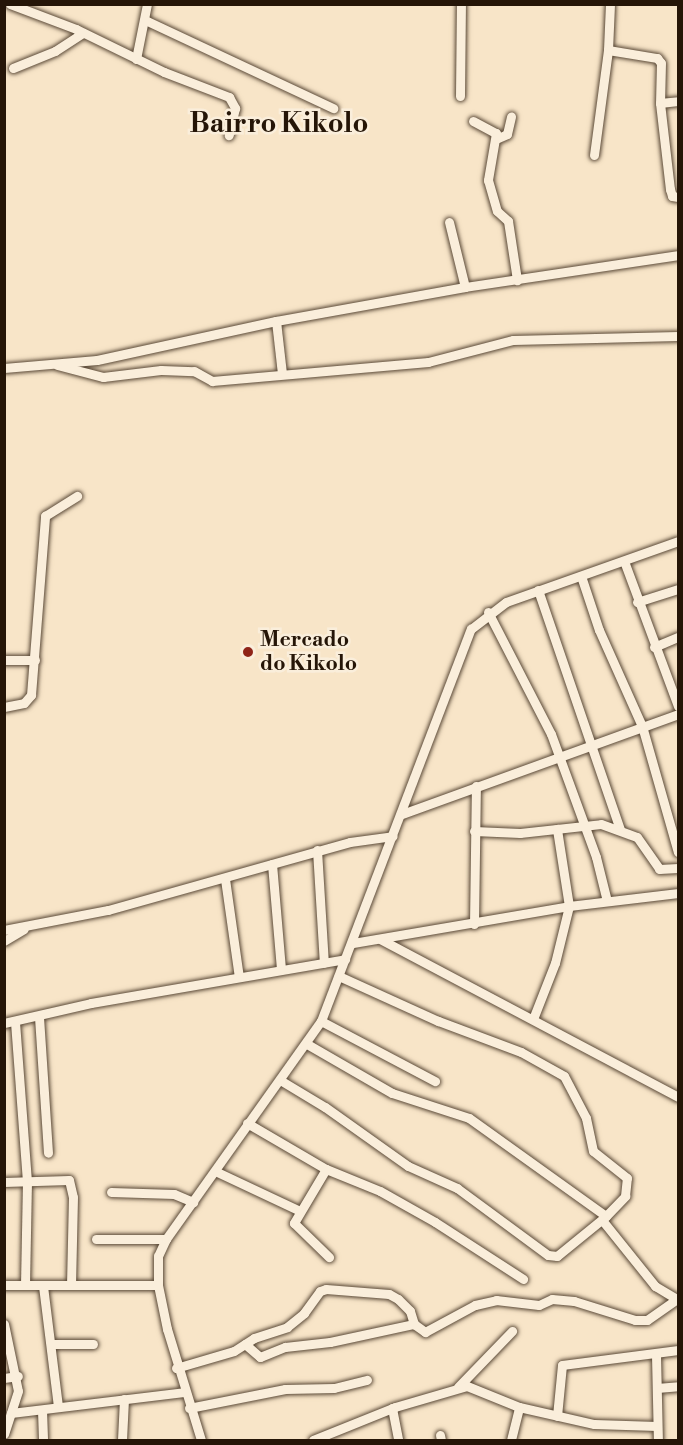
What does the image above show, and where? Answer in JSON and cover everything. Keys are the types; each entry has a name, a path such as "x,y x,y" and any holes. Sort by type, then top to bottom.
{"street":[{"path":"10,4 83,33 229,97 235,108 229,135"},
{"path":"136,58 147,4"},
{"path":"460,96 461,4"},
{"path":"594,155 608,51 610,4"},
{"path":"145,20 333,108"},
{"path":"13,68 55,51 83,33"},
{"path":"608,51 659,60 660,103 670,189 672,196 678,197"},
{"path":"660,103 678,101"},
{"path":"496,139 507,134 512,117"},
{"path":"473,121 492,131 496,139 488,180 492,201 508,220 517,280"},
{"path":"448,222 465,287"},
{"path":"4,368 97,360 276,321 465,287 678,255"},
{"path":"276,321 282,374"},
{"path":"55,364 104,377 160,370 194,371 212,381 428,362 521,339 678,336"},
{"path":"4,707 28,701 35,660 45,516 77,496"},
{"path":"201,1440 176,1368 158,1285 158,1256 166,1239 247,1123 307,1044 321,1021 471,629 488,612 538,590 678,541"},
{"path":"624,561 637,602 678,706"},
{"path":"581,576 599,630 642,726 678,852"},
{"path":"637,602 678,589"},
{"path":"538,590 589,744 621,830"},
{"path":"488,612 537,705 558,755 583,823 607,901"},
{"path":"654,647 678,637"},
{"path":"4,660 35,660"},
{"path":"402,814 558,755 678,714"},
{"path":"474,924 476,786"},
{"path":"474,831 557,829 583,823 621,830 645,843 659,869 678,868"},
{"path":"534,1019 555,963 570,906 557,829"},
{"path":"4,930 24,929 225,879 317,850 393,836"},
{"path":"317,850 324,963"},
{"path":"272,864 281,970"},
{"path":"225,879 239,977"},
{"path":"352,943 570,906 678,893"},
{"path":"4,941 24,929"},
{"path":"380,939 678,1097"},
{"path":"4,1023 39,1017 91,1002 345,959"},
{"path":"280,1080 326,1107 408,1166 457,1188 548,1255 557,1256 604,1218 625,1196 629,1183 592,1151 586,1118 564,1076 521,1052 438,1021 339,976"},
{"path":"39,1017 48,1153"},
{"path":"321,1021 435,1082"},
{"path":"15,1022 27,1181 25,1285"},
{"path":"176,1368 291,1325 320,1291 326,1289 389,1294 410,1311 414,1324 425,1332 484,1303 501,1300 539,1305 552,1299 574,1301 632,1320 645,1320 678,1300 655,1286 604,1218 470,1118 392,1094 307,1044"},
{"path":"247,1123 326,1169 380,1191 523,1279"},
{"path":"326,1169 300,1211 296,1228 329,1257"},
{"path":"215,1171 300,1211"},
{"path":"4,1182 69,1180 73,1197 70,1285"},
{"path":"111,1192 174,1194 193,1202"},
{"path":"96,1239 166,1239"},
{"path":"4,1285 158,1285"},
{"path":"43,1286 58,1406"},
{"path":"4,1324 18,1376 18,1391 4,1434"},
{"path":"245,1344 260,1357 285,1347 330,1342 414,1324"},
{"path":"458,1387 512,1330"},
{"path":"51,1344 93,1344"},
{"path":"557,1416 562,1365 656,1355 678,1350"},
{"path":"656,1355 658,1440"},
{"path":"4,1378 18,1376"},
{"path":"189,1408 285,1389 334,1388 367,1380"},
{"path":"657,1388 678,1386"},
{"path":"313,1440 392,1408 458,1387 474,1387 519,1407 594,1424 657,1426"},
{"path":"11,1413 184,1392"},
{"path":"122,1440 124,1400"},
{"path":"511,1440 519,1407"},
{"path":"392,1408 398,1440"},
{"path":"42,1410 43,1440"}],"place":[{"name":"Mercado do Kikolo","path":"248,652"}],"district":[{"name":"Bairro Kikolo","path":"279,125"}]}
